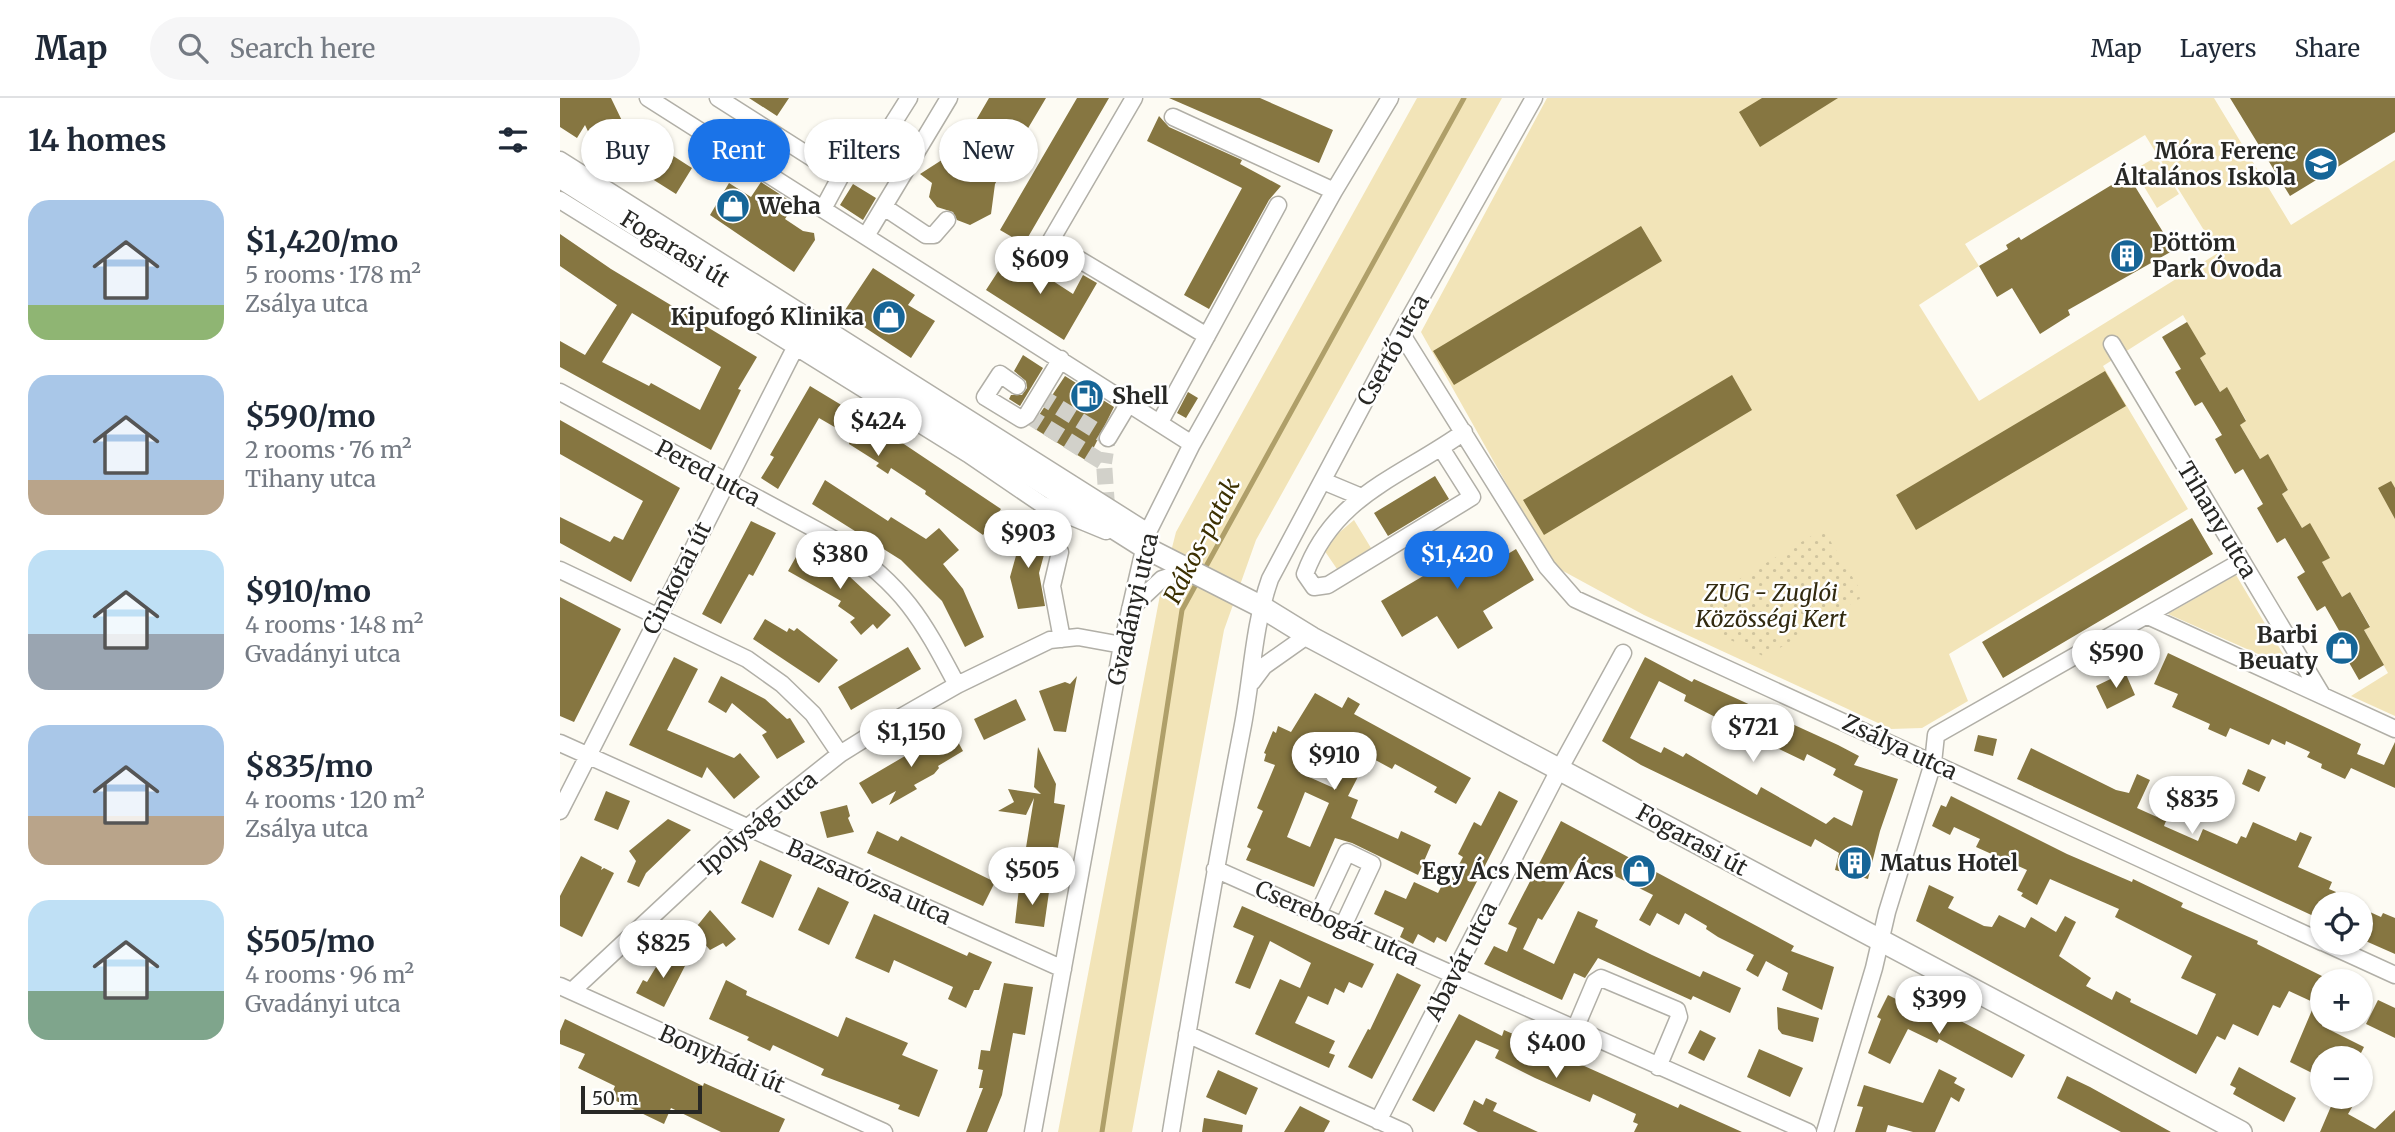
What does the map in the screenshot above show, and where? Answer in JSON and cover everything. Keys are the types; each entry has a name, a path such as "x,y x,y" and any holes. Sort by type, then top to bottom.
{"main road":[{"name":"Fogarasi út","path":"560,177 1146,539 1222,589 1260,606 1308,635 1880,942 2241,1132"}],"street":[{"path":"648,98 1192,444"},
{"path":"718,98 804,153"},
{"path":"895,119 909,98"},
{"path":"866,236 949,98"},
{"name":"Gvadányi utca","path":"1033,1132 1122,645 1146,539 1192,444 1334,191 1390,98"},
{"name":"Csertő utca","path":"1260,606 1270,579 1401,333 1534,98"},
{"path":"1134,99 1050,242 1207,336"},
{"path":"1173,117 1334,191"},
{"path":"560,160 1146,539"},
{"path":"823,209 838,182"},
{"name":"Fogarasi út","path":"560,200 968,454 1043,505 1146,539"},
{"path":"1160,422 1278,205"},
{"path":"884,207 926,235 934,236 947,220"},
{"name":"Zsálya utca","path":"1401,333 1547,567 1575,599 2310,937"},
{"name":"Tihany utca","path":"2112,344 2322,695"},
{"name":"Cinkotai út","path":"560,811 656,617 796,346"},
{"path":"1028,393 1000,374 985,397 1021,419 1027,415 1028,393 1061,359"},
{"name":"Pered utca","path":"560,392 839,542 874,567 912,606 957,685"},
{"path":"1108,438 1129,402"},
{"path":"1441,449 1472,497 1328,585 1314,586 1305,574 1316,545 1359,496 1441,449 1464,432"},
{"path":"1323,481 1359,496"},
{"path":"1060,552 1052,586 1062,639"},
{"path":"1825,1132 1933,763 1936,735 2242,561"},
{"path":"560,570 747,659 782,684 813,714 840,754"},
{"path":"1129,611 1162,579 1190,570"},
{"path":"1171,1132 1215,869 1251,684 1260,606"},
{"path":"2148,616 2395,729"},
{"path":"1251,684 1264,666 1308,635"},
{"name":"Ipolyság utca","path":"566,988 748,827 840,754 957,685 1050,640 1078,637 1122,645"},
{"name":"Abavár utca","path":"1378,1121 1560,768 1623,653"},
{"name":"Bazsarózsa utca","path":"560,743 1063,969"},
{"path":"1318,914 1347,852 1372,864 1343,926"},
{"name":"Cserebogár utca","path":"1215,869 1808,1132"},
{"name":"Zsálya utca","path":"2351,955 2395,975"},
{"path":"1575,1029 1598,979 1677,1010 1679,1017 1658,1067"},
{"name":"Bonyhádi út","path":"566,988 884,1132"},
{"path":"1187,1034 1404,1132"}],"green space":[{"path":"1417,98 1502,98 1256,540 1224,630 1132,1132 1058,1132 1160,595 1176,532"},
{"path":"1547,98 2214,98 2291,225 2395,160 2395,716 2351,696 2388,673 2364,630 2370,626 2350,592 2342,597 2322,562 2329,558 2310,524 2302,528 2282,494 2288,490 2268,455 2260,459 2240,425 2246,420 2227,388 2220,392 2200,358 2205,354 2183,315 2103,366 2188,509 1949,654 1968,701 1922,728 1891,729 1644,615 1552,565 1421,332","holes":["2145,135 2218,253 1979,401 1919,305 1979,266 1965,244"]},
{"path":"2156,157 2179,194 2157,208 2134,170"},
{"path":"1354,520 1371,548 1337,569 1322,547"},
{"name":"ZUG - Zuglói Közösségi Kert","path":"1823,529 1864,596 1765,657 1706,628 1706,599"},
{"path":"2236,575 2292,669 2168,614"}],"building":[{"path":"560,98 611,98 621,119 581,119 581,132 577,138 560,127"},
{"path":"749,98 789,98 777,116"},
{"path":"989,98 1046,98 1034,119 977,119"},
{"path":"1077,98 1109,98 1024,244 1000,230 1028,182 1038,182 1038,165"},
{"path":"1169,98 1260,98 1333,130 1319,163"},
{"path":"1762,98 1838,98 1760,147 1739,112"},
{"name":"Móra Ferenc Általános Iskola","path":"2230,98 2395,98 2395,132 2290,196"},
{"path":"1159,116 1169,127 1242,160 1240,164 1281,186 1269,200 1209,309 1184,295 1242,188 1147,141"},
{"path":"674,156 688,165 688,174 676,194 657,182 674,182"},
{"path":"939,162 939,182 996,182 991,214 970,225 957,220 953,212 937,207 929,197 932,183 925,178 925,171"},
{"name":"Pöttöm Park Óvoda","path":"2128,175 2174,250 2068,310 2070,315 2040,334 2012,288 1997,297 1979,266 2008,249 2006,245 2019,237 2021,240"},
{"path":"761,182 795,204 785,219 803,231 814,233 815,240 794,272 710,215 729,183 751,197"},
{"path":"853,184 876,198 863,220 840,205"},
{"path":"1641,226 1662,261 1454,385 1433,351"},
{"path":"560,234 611,269 757,357 738,389 741,390 711,450 560,367 560,341 585,355 617,305 560,266","holes":["632,313 721,367 700,410 651,383 649,386 602,362"]},
{"path":"1010,253 1073,294 1083,275 1097,283 1064,340 986,290"},
{"name":"Kipufogó Klinika","path":"873,268 915,295 908,305 935,321 911,358 843,313"},
{"path":"2187,322 2206,354 2200,358 2220,392 2227,387 2246,421 2240,425 2260,459 2268,454 2288,490 2282,494 2302,528 2310,523 2330,558 2322,562 2342,597 2350,592 2370,627 2364,630 2384,665 2359,680 2339,645 2345,641 2325,606 2317,611 2297,577 2305,572 2285,538 2277,543 2257,508 2263,504 2243,469 2235,474 2215,439 2222,435 2202,402 2195,406 2175,372 2181,369 2162,337"},
{"path":"1023,355 1043,368 1020,406 1009,399 1011,395 1022,395 1027,388 1026,381 1014,371"},
{"path":"2105,371 2126,406 1916,530 1896,495"},
{"path":"1732,375 1752,410 1544,535 1523,500"},
{"path":"1065,376 1114,407 1087,461 1035,429 1039,423 1035,421"},
{"path":"810,386 886,432 1001,509 983,535 891,468 888,474 876,466 879,463 849,444 850,436 819,418 778,489 761,478 774,457 770,455"},
{"path":"1188,392 1198,398 1186,418 1177,413"},
{"path":"560,420 680,488 631,582 560,543 560,517 610,542 614,536 623,540 643,501 560,454"},
{"path":"1435,476 1449,499 1388,536 1374,513"},
{"path":"825,480 888,521 891,517 926,539 939,528 959,550 943,564 963,589 984,637 965,647 942,601 901,560 812,504"},
{"path":"2391,481 2395,488 2395,519 2378,488"},
{"path":"2192,518 2213,554 2003,678 1982,642"},
{"path":"751,521 776,533 753,576 749,574 721,624 702,614"},
{"path":"1013,529 1048,540 1039,573 1045,606 1018,609 1010,577 1019,545 1009,543"},
{"path":"1461,531 1483,569 1516,549 1534,580 1483,611 1493,628 1458,649 1437,616 1402,637 1381,601 1435,569 1425,553"},
{"path":"801,548 849,576 891,615 877,629 873,624 861,635 850,622 855,618 838,606 841,601 788,571"},
{"path":"560,597 621,629 574,722 560,716"},
{"path":"765,619 787,632 789,628 794,631 797,628 838,660 819,683 753,639"},
{"path":"908,647 921,669 851,710 838,687"},
{"path":"2168,653 2361,744 2357,754 2384,765 2395,742 2395,788 2351,768 2345,779 2321,768 2322,764 2307,757 2310,752 2286,741 2285,745 2272,739 2269,745 2230,728 2226,737 2208,729 2210,724 2172,707 2178,694 2154,684"},
{"path":"674,657 698,669 667,730 734,758 740,753 760,777 734,799 707,767 702,778 629,745"},
{"path":"1645,657 1692,682 1694,679 1838,745 1859,756 1854,765 1898,779 1880,831 1868,879 1835,870 1839,853 1815,839 1811,847 1641,765 1602,741","holes":["1659,681 1686,695 1684,701 1727,723 1732,730 1747,737 1748,734 1804,761 1807,754 1836,769 1833,775 1863,791 1852,826 1834,817 1826,824 1761,787 1757,795 1686,753 1683,757 1664,747 1661,753 1630,738"]},
{"path":"2125,672 2135,695 2107,709 2096,686"},
{"path":"721,676 765,699 787,719 790,718 805,742 777,759 762,735 767,732 732,703 726,713 708,702"},
{"path":"1077,676 1066,732 1054,731 1039,691 1065,682 1070,684"},
{"path":"1315,693 1342,708 1348,697 1360,704 1354,714 1471,778 1456,804 1434,792 1437,787 1395,764 1392,769 1368,756 1348,796 1358,800 1351,818 1398,839 1401,831 1431,845 1418,875 1352,843 1335,838 1314,887 1246,860 1251,849 1247,847 1263,811 1257,808 1275,765 1264,761 1264,753 1273,731 1276,733 1278,726 1291,732","holes":["1319,733 1355,753 1336,789 1300,773","1305,792 1329,803 1310,847 1287,837"]},
{"path":"1016,699 1026,720 984,740 974,719"},
{"path":"951,729 963,751 938,766 934,774 914,785 917,789 889,805 896,791 872,804 859,783"},
{"path":"1978,735 1997,739 1993,756 1974,751"},
{"path":"1038,747 1056,784 1054,803 1065,805 1055,865 1024,860 1034,798 1026,815 998,811 1014,802 1008,789 1041,794 1034,787"},
{"path":"2031,748 2116,790 2129,793 2137,774 2150,780 2137,808 2166,821 2164,826 2198,841 2203,829 2237,844 2241,836 2246,838 2253,822 2296,841 2300,832 2312,837 2298,867 2332,882 2329,889 2336,892 2310,892 2310,914 2017,779"},
{"path":"2248,769 2266,777 2259,792 2242,784"},
{"path":"606,791 630,801 618,830 594,820"},
{"path":"1499,791 1518,801 1446,942 1437,937 1434,943 1418,934 1413,944 1400,937 1404,928 1374,914 1385,890 1406,899 1414,882 1438,893 1443,883 1448,886 1463,857 1458,854 1474,822 1481,826"},
{"path":"1951,796 2067,854 2132,882 2133,879 2183,903 2181,907 2258,941 2257,944 2310,970 2310,1001 2289,991 2280,1008 2273,1005 2258,1036 2233,1024 2225,1040 2217,1036 2196,1074 1916,921 1929,885 1954,897 1948,908 1984,926 1992,927 1999,915 2025,928 2031,917 2056,932 2065,916 2076,922 2059,956 2091,978 2086,986 2112,1000 2116,991 2131,999 2130,1002 2197,1035 2216,994 2181,978 2192,956 2115,917 2119,909 2050,879 2037,905 2021,896 2023,893 2017,890 2027,870 1976,847 1980,839 1954,827 1950,835 1932,826 1941,805 1946,807"},
{"path":"847,805 850,816 848,818 854,832 827,838 820,812"},
{"path":"668,819 691,830 646,873 639,887 627,882 636,861 629,851"},
{"path":"1561,821 1794,946 1791,951 1834,967 1822,1010 1782,990 1788,973 1766,961 1758,977 1746,970 1754,955 1718,937 1706,929 1707,926 1685,913 1679,925 1657,913 1650,926 1639,920 1653,895 1579,858 1542,920 1538,918 1523,949 1554,964 1578,911 1598,920 1595,927 1652,955 1700,977 1703,971 1741,988 1730,1013 1693,996 1691,1000 1598,958 1585,978 1574,973 1562,1000 1484,964 1494,946 1507,952 1517,928 1508,924"},
{"path":"877,831 898,841 901,836 995,882 983,906 867,853"},
{"path":"581,856 602,867 601,870 604,868 614,873 582,937 560,926 560,896"},
{"path":"760,860 792,875 773,918 741,903"},
{"path":"818,887 849,902 829,945 798,930"},
{"path":"1019,888 1049,892 1044,927 1015,923"},
{"path":"1242,906 1374,964 1362,988 1349,982 1344,993 1335,988 1328,1005 1308,996 1295,1023 1335,1041 1329,1053 1335,1055 1329,1068 1255,1034 1280,979 1300,988 1311,963 1270,941 1250,989 1235,983 1254,936 1233,927"},
{"path":"710,910 736,939 726,947 723,943 710,950 693,931"},
{"path":"2373,913 2381,917 2383,913 2395,918 2395,954 2373,944"},
{"path":"874,914 967,956 969,952 992,962 979,990 974,990 966,1008 948,999 953,987 894,960 889,973 855,958"},
{"path":"669,951 688,960 664,1007 636,993 643,980 647,982 659,962 663,964"},
{"path":"1397,973 1421,985 1372,1079 1348,1067 1368,1029 1370,1030"},
{"path":"726,980 747,991 746,995 838,1037 846,1017 908,1043 902,1055 938,1070 919,1117 898,1109 900,1105 821,1075 824,1069 773,1045 770,1051 747,1040 749,1037 709,1019"},
{"path":"1004,983 1033,987 1025,1035 1013,1033 1002,1095 987,1132 966,1132 983,1088 979,1088 983,1070 978,1069 981,1050 990,1051"},
{"path":"1888,995 1932,1017 1936,1008 2025,1055 2012,1078 1939,1039 1937,1043 1908,1029 1890,1064 1868,1053 1881,1019 1877,1017"},
{"path":"2378,1000 2395,1008 2395,1038 2373,1027 2373,1010"},
{"path":"1777,1007 1819,1018 1813,1042 1782,1034 1778,1029"},
{"path":"1459,1014 1502,1036 1504,1030 1678,1108 1680,1104 1742,1132 1634,1132 1638,1124 1633,1122 1636,1114 1593,1094 1590,1102 1535,1078 1495,1058 1499,1050 1476,1040 1434,1112 1412,1100"},
{"path":"2310,1015 2310,1032 2334,1032 2362,1046 2310,1046 2310,1072 2290,1062"},
{"path":"565,1019 703,1086 704,1083 785,1119 779,1132 721,1132 671,1108 664,1124 610,1098 615,1086 578,1068 585,1054 560,1044 560,1031"},
{"path":"1700,1030 1716,1038 1704,1061 1688,1053"},
{"path":"1759,1049 1803,1068 1790,1097 1747,1077"},
{"path":"2239,1067 2296,1098 2284,1122 2233,1094 2236,1088 2230,1085"},
{"path":"1939,1069 1957,1078 1954,1083 1965,1089 1959,1102 1951,1097 1935,1132 1913,1132 1888,1125 1886,1132 1855,1132 1863,1107 1857,1106 1864,1085 1923,1103"},
{"path":"1218,1070 1258,1088 1246,1115 1206,1097"},
{"path":"2067,1076 2171,1132 2121,1132 2057,1098"},
{"path":"1486,1098 1497,1103 1493,1111 1538,1132 1478,1132 1463,1124 1474,1100 1483,1105"},
{"path":"1300,1106 1330,1121 1324,1132 1284,1132"},
{"path":"2330,1109 2351,1109 2348,1114 2375,1129 2395,1110 2395,1132 2320,1132"},
{"path":"1204,1118 1243,1125 1242,1132 1202,1132"}],"waterway":[{"name":"Rákos-patak","path":"1204,570 1464,98"},
{"name":"Rákos-patak","path":"1102,1132 1182,610 1199,579"}],"tunnel":[{"path":"1039,395 1108,438 1104,463"},
{"path":"1027,415 1104,463 1107,506"}],"place":[{"name":"Móra Ferenc Általános Iskola","path":"2321,164"},
{"name":"Weha","path":"733,206"},
{"name":"Pöttöm Park Óvoda","path":"2127,256"},
{"name":"Kipufogó Klinika","path":"889,317"},
{"name":"Shell","path":"1087,396"},
{"name":"Barbi Beuaty","path":"2342,648"},
{"name":"Matus Hotel","path":"1855,863"},
{"name":"Egy Ács Nem Ács","path":"1639,871"}]}
